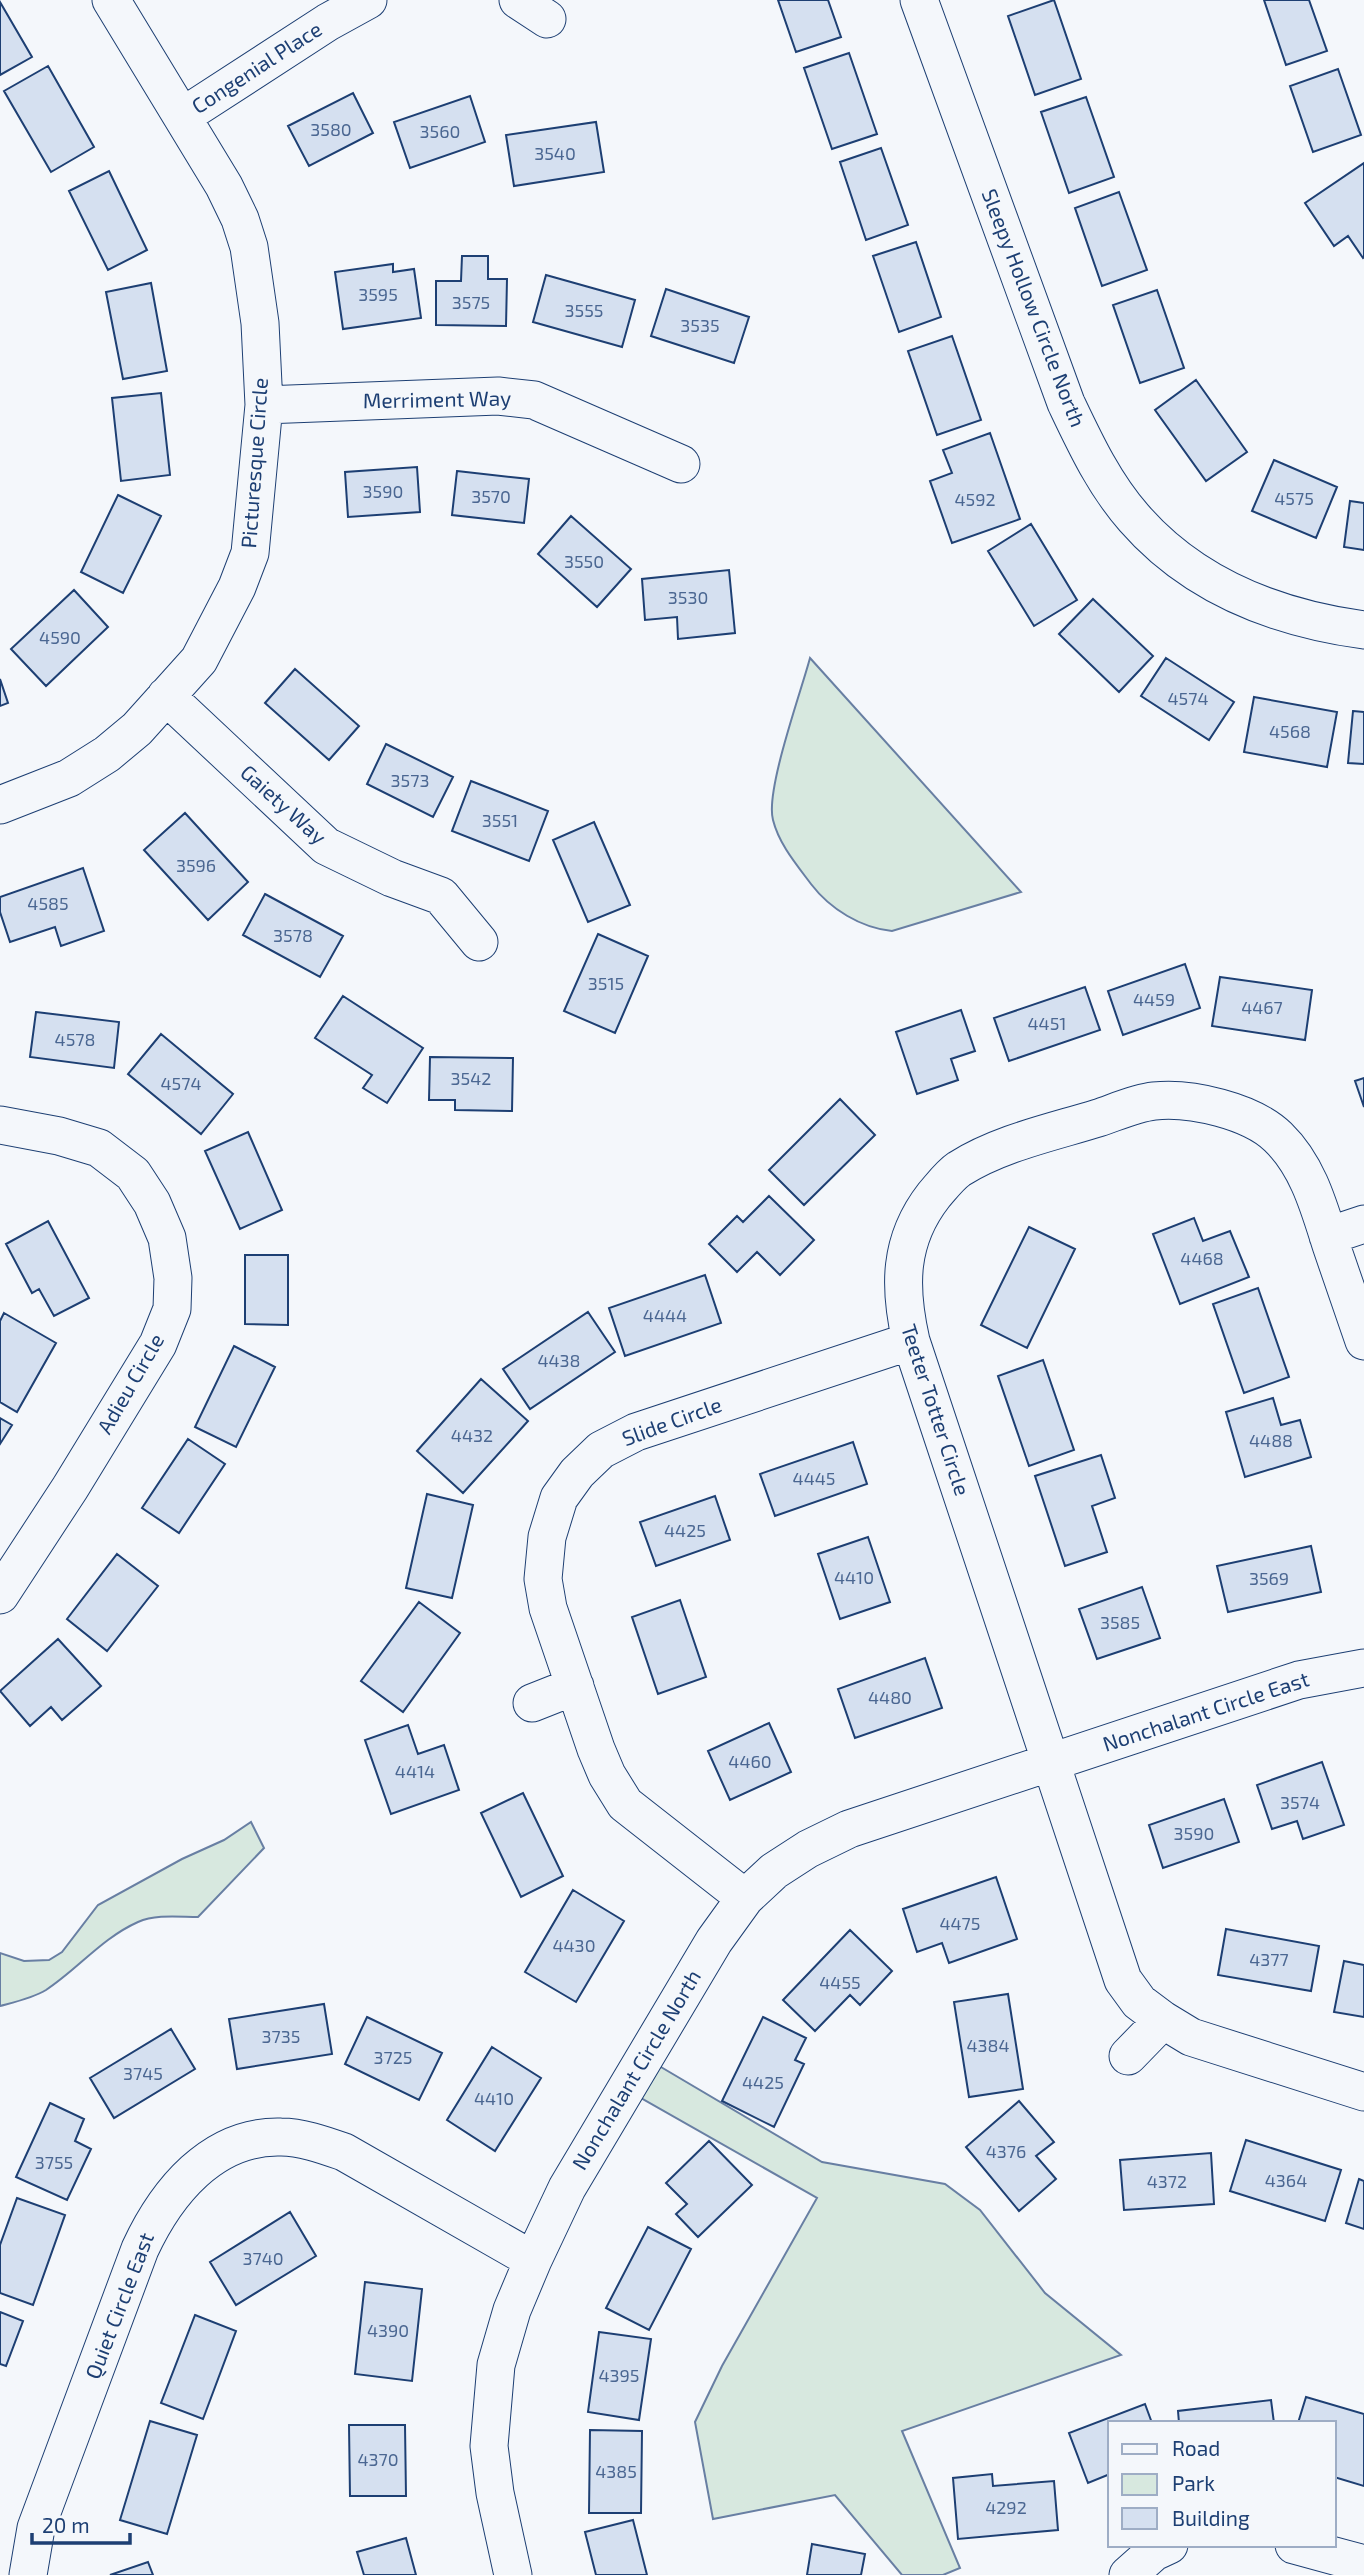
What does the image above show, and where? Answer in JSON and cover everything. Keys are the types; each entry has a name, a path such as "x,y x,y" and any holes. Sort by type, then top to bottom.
{"street":[{"name":"Picturesque Circle","path":"0,805 68,778 107,754 137,729 199,660 232,598 250,552 264,405 260,323 248,247 240,219 224,186 111,0"},
{"name":"Congenial Place","path":"183,116 328,22 368,0"},
{"name":"Sleepy Hollow Circle North","path":"919,0 1066,403 1086,447 1108,483 1134,518 1165,548 1197,573 1277,613 1364,630"},
{"name":"Merriment Way","path":"264,405 498,396 534,400 681,464"},
{"name":"Gaiety Way","path":"166,696 326,846 391,878 441,897 479,942"},
{"name":"Teeter Totter Circle","path":"1364,1341 1313,1190 1297,1160 1277,1136 1224,1108 1194,1101 1153,1101 994,1151 957,1170 933,1196 918,1221 902,1272 903,1306 911,1341 1123,1980 1139,2002 1191,2037 1364,2092"},
{"name":"Adieu Circle","path":"0,1125 59,1136 99,1148 133,1174 152,1203 167,1238 173,1278 172,1309 158,1344 70,1488 0,1595"},
{"path":"1328,1236 1364,1224"},
{"name":"Slide Circle","path":"746,1898 625,1804 607,1775 548,1608 543,1579 547,1537 559,1498 577,1473 601,1450 636,1432 911,1341"},
{"name":"Nonchalant Circle East","path":"1050,1763 1299,1680 1364,1668"},
{"path":"532,1703 575,1686"},
{"name":"Nonchalant Circle North","path":"513,2575 495,2493 489,2434 496,2365 512,2311 567,2188 714,1941 746,1898 774,1871 808,1849 849,1829 1050,1763"},
{"path":"1128,2056 1163,2020"},
{"name":"Quiet Circle East","path":"28,2573 36,2528 140,2249 154,2220 174,2191 194,2171 216,2156 247,2141 280,2137 313,2142 344,2151 533,2260"},
{"path":"1128,2575 1154,2552 1165,2547"},
{"path":"1301,2547 1364,2564"}],"green space":[{"path":"810,658 1021,892 892,931 869,926 847,916 819,893 784,846 773,820 772,806 785,741"},
{"path":"251,1822 264,1848 198,1917 160,1917 138,1922 113,1936 46,1990 30,1998 0,2006 0,1953 24,1961 49,1960 62,1952 98,1905 182,1859 224,1840"},
{"path":"644,2057 822,2162 945,2184 980,2210 1045,2293 1121,2355 902,2431 960,2568 943,2575 902,2575 835,2495 713,2519 695,2422 722,2366 817,2198 627,2090"}],"building":[{"path":"778,0 828,0 841,37 796,52"},
{"path":"1054,0 1081,79 1035,95 1008,16"},
{"path":"1264,0 1309,0 1327,51 1286,65"},
{"path":"0,2 32,57 0,75"},
{"path":"849,53 877,134 832,149 804,68"},
{"path":"48,66 94,147 51,172 4,91"},
{"path":"1338,69 1361,135 1313,152 1290,86"},
{"path":"353,93 373,133 309,166 288,126"},
{"path":"470,96 485,142 410,168 394,122"},
{"path":"1086,97 1114,177 1069,193 1041,112"},
{"path":"596,122 604,172 514,186 506,135"},
{"path":"881,148 908,225 866,240 840,162"},
{"path":"1364,163 1363,258 1348,236 1334,246 1305,203"},
{"path":"109,171 147,250 108,270 69,191"},
{"path":"1119,192 1147,270 1102,286 1075,208"},
{"path":"916,242 941,317 899,332 873,256"},
{"path":"462,256 488,256 488,279 507,279 506,326 436,325 436,281 461,281"},
{"path":"393,264 393,272 414,269 421,318 343,329 335,272"},
{"path":"546,275 635,300 622,347 533,322"},
{"path":"151,283 167,371 123,379 106,292"},
{"path":"666,289 749,317 734,363 651,336"},
{"path":"1157,290 1184,368 1140,383 1113,305"},
{"path":"952,336 981,420 937,435 908,351"},
{"path":"1196,380 1247,452 1206,481 1155,410"},
{"path":"161,393 170,475 121,481 112,398"},
{"path":"990,433 1020,519 952,543 930,481 952,473 943,450"},
{"path":"1274,460 1337,487 1316,538 1252,511"},
{"path":"417,467 420,512 348,517 345,472"},
{"path":"457,471 529,479 524,523 452,515"},
{"path":"118,495 161,516 123,593 81,572"},
{"path":"1350,501 1364,503 1364,550 1344,547"},
{"path":"571,516 631,569 597,607 538,554"},
{"path":"1031,524 1077,600 1034,626 988,551"},
{"path":"729,570 735,633 678,639 677,617 645,620 642,579"},
{"path":"74,590 108,627 46,686 11,649"},
{"path":"1093,599 1153,656 1119,692 1059,634"},
{"path":"1166,658 1234,702 1209,740 1141,696"},
{"path":"295,669 359,726 329,760 265,703"},
{"path":"0,679 8,703 0,706"},
{"path":"1254,697 1337,712 1327,767 1244,752"},
{"path":"1353,711 1364,712 1364,764 1348,763"},
{"path":"386,744 453,777 433,817 367,784"},
{"path":"471,781 548,811 529,861 452,831"},
{"path":"185,813 248,882 208,920 144,850"},
{"path":"594,822 630,905 588,922 553,840"},
{"path":"83,868 104,931 61,946 55,927 10,942 0,912 0,897"},
{"path":"265,894 343,936 320,977 243,935"},
{"path":"598,934 648,956 615,1033 564,1011"},
{"path":"1185,964 1200,1008 1123,1035 1108,991"},
{"path":"1220,977 1312,990 1305,1040 1212,1026"},
{"path":"1085,987 1100,1030 1009,1061 994,1018"},
{"path":"343,996 423,1048 387,1103 363,1088 372,1075 315,1038"},
{"path":"961,1010 975,1051 951,1059 958,1080 917,1094 896,1032"},
{"path":"36,1012 119,1022 114,1068 30,1057"},
{"path":"161,1034 233,1094 201,1134 128,1074"},
{"path":"430,1057 513,1058 512,1111 455,1110 455,1100 429,1100"},
{"path":"1364,1078 1364,1107 1355,1081"},
{"path":"840,1099 875,1135 804,1205 769,1170"},
{"path":"248,1132 282,1210 240,1229 205,1151"},
{"path":"769,1196 814,1240 780,1275 757,1252 737,1272 709,1244 737,1216 743,1222"},
{"path":"1194,1218 1203,1241 1230,1231 1249,1277 1180,1304 1153,1234"},
{"path":"48,1221 89,1298 54,1316 39,1289 32,1293 6,1244"},
{"path":"1029,1227 1075,1249 1027,1348 981,1325"},
{"path":"245,1255 288,1255 288,1325 245,1324"},
{"path":"705,1275 721,1323 625,1356 609,1308"},
{"path":"1258,1288 1289,1377 1244,1393 1213,1304"},
{"path":"588,1312 615,1352 530,1409 503,1369"},
{"path":"4,1313 56,1343 17,1412 0,1402 0,1321"},
{"path":"234,1346 275,1367 236,1447 195,1427"},
{"path":"1043,1360 1074,1450 1029,1466 998,1376"},
{"path":"481,1379 528,1421 463,1493 417,1451"},
{"path":"1273,1398 1281,1425 1300,1420 1311,1457 1245,1477 1226,1412"},
{"path":"0,1418 12,1425 0,1444"},
{"path":"188,1439 225,1464 179,1533 142,1508"},
{"path":"853,1442 867,1484 775,1516 760,1474"},
{"path":"1101,1455 1115,1498 1092,1506 1107,1552 1065,1566 1035,1476"},
{"path":"427,1494 473,1505 452,1598 406,1588"},
{"path":"715,1496 730,1540 656,1566 640,1522"},
{"path":"868,1537 890,1602 840,1619 818,1554"},
{"path":"1311,1546 1321,1592 1228,1612 1217,1566"},
{"path":"117,1554 158,1586 107,1651 67,1619"},
{"path":"1142,1587 1160,1638 1097,1659 1079,1609"},
{"path":"680,1600 706,1677 658,1694 632,1617"},
{"path":"419,1602 460,1633 403,1712 361,1681"},
{"path":"58,1639 101,1686 62,1720 51,1707 30,1726 0,1691"},
{"path":"925,1658 942,1708 855,1738 838,1689"},
{"path":"769,1723 791,1772 730,1800 708,1751"},
{"path":"408,1725 418,1754 444,1745 459,1790 391,1814 365,1740"},
{"path":"1322,1762 1344,1825 1303,1839 1297,1821 1272,1829 1257,1785"},
{"path":"523,1793 563,1876 521,1897 481,1813"},
{"path":"1224,1799 1239,1842 1163,1868 1149,1825"},
{"path":"996,1877 1017,1939 949,1963 942,1943 917,1952 903,1909"},
{"path":"573,1890 624,1921 576,2002 525,1972"},
{"path":"1226,1929 1319,1946 1311,1991 1218,1975"},
{"path":"850,1930 892,1971 860,2005 850,1995 815,2031 783,2000"},
{"path":"1344,1961 1364,1965 1364,2017 1334,2012"},
{"path":"1008,1994 1023,2089 969,2097 954,2002"},
{"path":"324,2004 332,2054 237,2069 229,2019"},
{"path":"367,2017 442,2053 419,2100 345,2064"},
{"path":"763,2017 806,2038 795,2060 804,2064 774,2127 722,2101"},
{"path":"171,2029 195,2069 114,2118 90,2078"},
{"path":"492,2047 541,2078 495,2151 447,2120"},
{"path":"1019,2101 1054,2142 1036,2156 1056,2179 1019,2211 966,2147"},
{"path":"50,2103 84,2119 75,2141 91,2149 67,2200 16,2177"},
{"path":"1246,2140 1341,2170 1325,2221 1230,2191"},
{"path":"709,2141 752,2185 698,2237 676,2214 687,2204 666,2183"},
{"path":"1211,2153 1214,2204 1124,2210 1120,2160"},
{"path":"1359,2179 1364,2181 1364,2229 1346,2223"},
{"path":"17,2198 65,2215 33,2305 0,2293 0,2245"},
{"path":"290,2212 316,2256 236,2305 210,2262"},
{"path":"648,2227 691,2249 649,2330 606,2308"},
{"path":"365,2282 422,2289 412,2381 355,2374"},
{"path":"0,2312 23,2321 6,2366 0,2364"},
{"path":"195,2315 236,2331 203,2419 161,2403"},
{"path":"599,2332 651,2339 639,2420 588,2412"},
{"path":"1306,2397 1364,2414 1364,2486 1336,2478 1336,2421 1299,2421"},
{"path":"1271,2400 1274,2421 1179,2421 1178,2411"},
{"path":"1145,2404 1151,2421 1108,2421 1108,2475 1088,2483 1069,2433"},
{"path":"150,2421 197,2435 167,2534 120,2520"},
{"path":"349,2425 405,2425 406,2496 350,2496"},
{"path":"590,2430 642,2431 641,2513 589,2513"},
{"path":"992,2474 993,2486 1054,2481 1058,2530 958,2539 953,2478"},
{"path":"633,2520 647,2575 596,2575 585,2532"},
{"path":"406,2538 416,2575 364,2575 357,2552"},
{"path":"812,2544 865,2554 861,2575 807,2575"},
{"path":"148,2562 153,2575 110,2575"}]}
